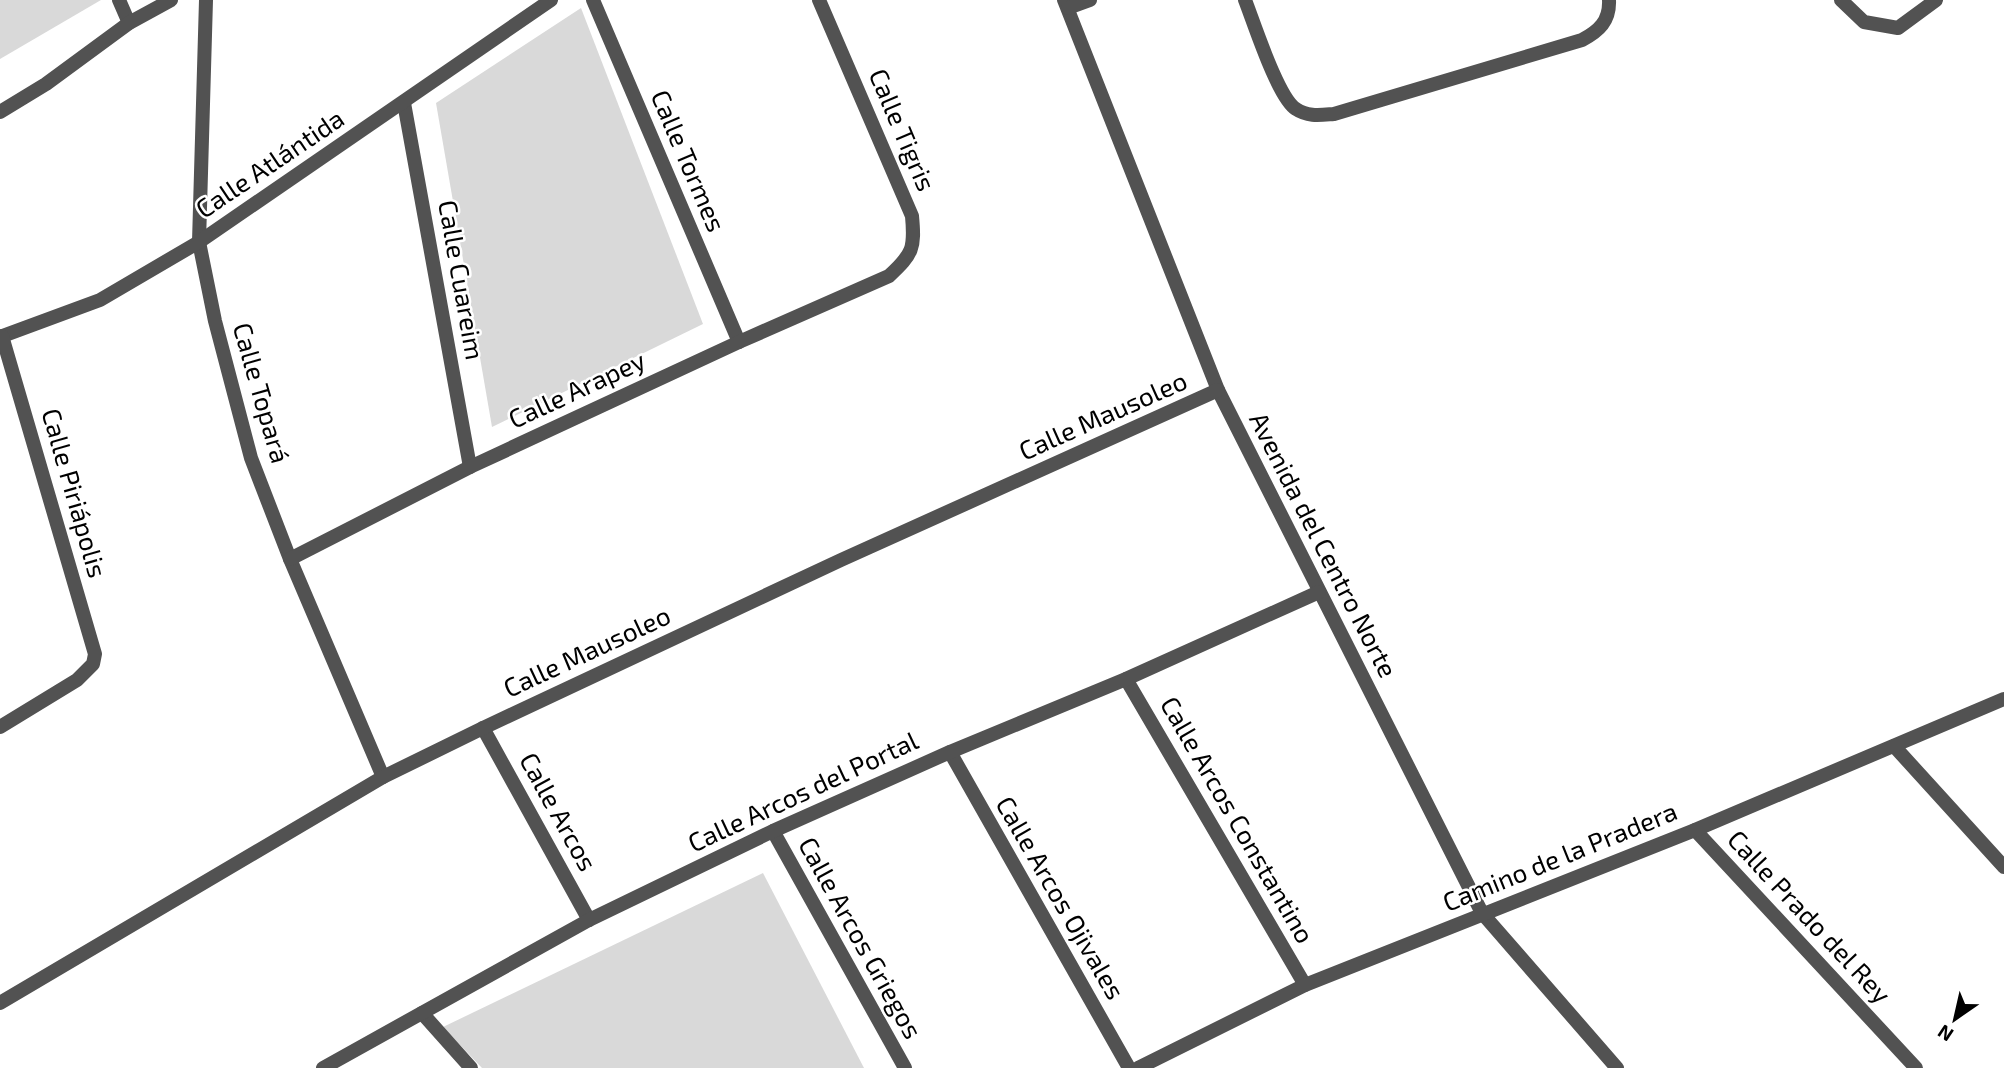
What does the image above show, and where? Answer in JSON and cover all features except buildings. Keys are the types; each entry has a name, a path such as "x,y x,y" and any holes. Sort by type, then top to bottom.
{"street":[{"path":"119,0 129,23"},
{"path":"0,112 47,84 129,23 171,0"},
{"name":"Calle Topará","path":"206,0 199,242 215,321 251,458 290,559 383,777"},
{"name":"Calle Atlántida","path":"1,336 100,300 199,242 551,0"},
{"name":"Calle Tormes","path":"593,0 738,342"},
{"name":"Calle Tigris","path":"819,0 912,216 914,240 907,260 889,276"},
{"path":"1066,4 1090,0"},
{"path":"1245,0 1283,96 1295,109 1312,116 1334,114 1582,40 1599,30 1609,12 1609,0"},
{"path":"1841,0 1864,22 1898,28 1936,0"},
{"name":"Avenida del Centro Norte","path":"1066,4 1218,390 1482,913 1617,1068"},
{"name":"Calle Cuareim","path":"404,103 470,467"},
{"name":"Calle Arapey","path":"290,559 470,467 738,342 889,276"},
{"name":"Calle Piriápolis","path":"0,727 77,680 93,664 93,646 1,336"},
{"name":"Calle Mausoleo","path":"0,1003 383,777 841,560 1218,390"},
{"name":"Calle Arcos del Portal","path":"323,1068 589,920 773,831 950,752 1126,679 1319,592"},
{"name":"Calle Arcos Constantino","path":"1126,679 1305,985"},
{"name":"Camino de la Pradera","path":"1138,1068 1305,985 1695,830 2004,699"},
{"name":"Calle Arcos","path":"483,728 589,920"},
{"path":"1894,746 2004,867"},
{"name":"Calle Arcos Ojivales","path":"950,752 1129,1068"},
{"name":"Calle Prado del Rey","path":"1695,830 1916,1068"},
{"name":"Calle Arcos Griegos","path":"773,831 905,1068"},
{"path":"422,1013 471,1068"}],"shaded area":[{"path":"0,0 101,0 0,59"},
{"path":"581,8 703,324 492,427 436,103"},
{"path":"763,873 864,1068 482,1068 443,1027"}]}
